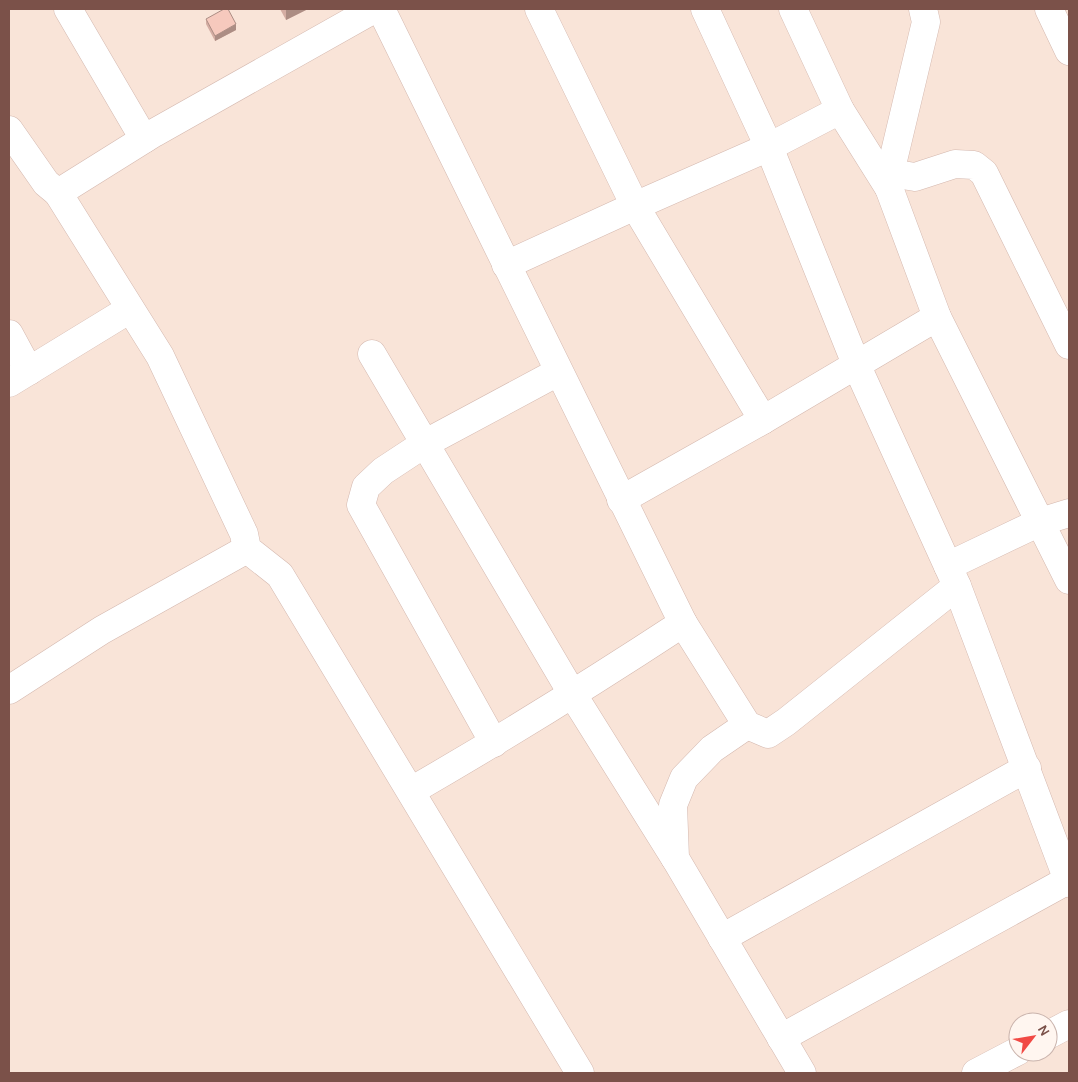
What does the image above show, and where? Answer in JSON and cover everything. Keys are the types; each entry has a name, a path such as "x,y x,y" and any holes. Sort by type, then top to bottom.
{"street":[{"path":"68,9 144,139"},
{"path":"58,193 144,139 374,9"},
{"path":"381,9 683,623 747,725 768,734 786,722 952,576 1040,522 1069,513"},
{"path":"539,9 634,206 763,420"},
{"path":"705,9 769,147 856,364 952,576 1069,881 781,1038"},
{"path":"793,9 840,110 890,181 938,317 1069,580"},
{"path":"890,181 926,22 923,9"},
{"path":"1049,9 1069,51"},
{"path":"506,265 769,147 840,110"},
{"path":"9,130 46,183 58,193 160,356 244,534 247,549 280,575 580,1073"},
{"path":"890,181 915,177 956,164 974,165 984,173 1069,345"},
{"path":"9,334 19,377 130,309"},
{"path":"621,500 763,420 938,317"},
{"path":"372,354 573,695 676,858 802,1073"},
{"path":"494,743 361,506 366,487 383,471 424,444 558,372"},
{"path":"9,690 102,630 247,549"},
{"path":"411,791 573,695 683,623"},
{"path":"676,858 673,805 684,778 712,749 747,725"},
{"path":"722,938 1027,768"},
{"path":"1058,1030 1069,1024"},
{"path":"976,1073 1008,1062"}],"shaded area":[{"path":"9,9 1069,9 1069,1073 9,1073"}],"building":[{"path":"224,9 228,9 236,24 215,36 206,19"}]}
